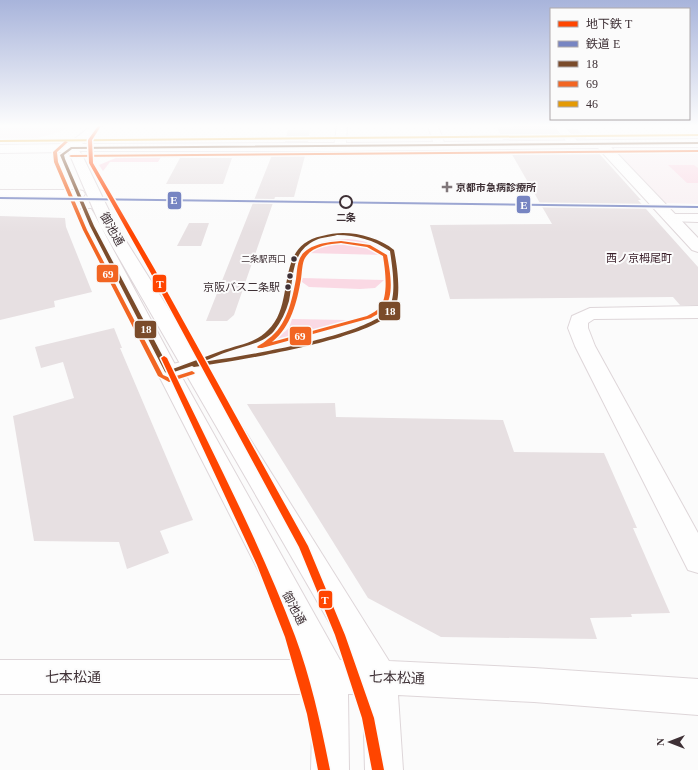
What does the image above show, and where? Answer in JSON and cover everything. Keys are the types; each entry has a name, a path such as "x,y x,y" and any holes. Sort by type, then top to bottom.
{"street":[{"name":"御池通","path":"63,162 92,226 181,369 380,677 384,770"},
{"name":"御池通","path":"79,162 108,225 181,369 331,677 330,770"},
{"path":"618,162 698,247"},
{"path":"0,194 78,194"},
{"path":"671,218 698,218"},
{"path":"698,312 604,312 590,314 580,320 578,328 585,346 698,561"},
{"name":"七本松通","path":"0,677 380,677 534,685 698,697"}],"shaded area":[{"path":"106,162 158,162 110,162 103,171 99,165"},
{"path":"626,162 698,162 698,204 665,203"},
{"path":"668,165 694,165 698,168 698,183 687,183"},
{"path":"348,239 363,241 373,245 384,255 306,253 315,245 320,243 331,240"},
{"path":"301,278 384,280 375,288 360,289 309,287 302,282"},
{"path":"292,319 350,321 269,345 289,328"}],"building":[{"path":"178,162 231,162 223,184 166,184"},
{"path":"269,162 303,162 294,197 275,197 234,315 227,321 206,321"},
{"path":"516,162 607,162 641,200 638,200 698,267 698,305 680,305 673,297 450,299 430,225 552,224"},
{"path":"0,216 65,218 66,227 92,292 54,301 55,307 0,320"},
{"path":"189,223 209,223 201,246 177,246"},
{"path":"114,328 122,348 120,348 193,520 160,531 169,553 127,569 119,542 34,541 13,416 74,398 63,362 41,368 35,347"},
{"path":"335,403 336,417 503,420 514,452 604,453 637,528 633,528 670,613 631,614 632,617 590,618 597,639 441,637 368,598 247,404"}],"metro line":[{"name":"T","path":"91,162 151,268 303,546 340,635 368,718 378,770"},
{"name":"T","path":"164,358 262,565 290,637 313,714 324,770"}],"rail line":[{"name":"E","path":"0,198 698,207"}],"transit line":[{"name":"69","path":"56,162 85,230 161,376 169,380 192,373"},
{"name":"18","path":"64,162 92,226 168,372 254,342 267,335 281,316 286,301 291,271 295,258 302,247 316,238 337,234 359,236 373,240 392,250 395,272 395,297 391,310 379,320 358,329 299,346 237,359 194,365"},
{"name":"69","path":"341,242 368,246 385,255 388,288 383,307 369,317 260,347 271,340 280,331 286,321 295,296 302,258 315,247 341,242"}],"place":[{"name":"京都市急病診療所","path":"447,187"},
{"name":"二条","path":"346,202"},
{"name":"二条駅西口","path":"294,259"},
{"name":"京阪バス二条駅","path":"288,287"}],"district":[{"name":"西ノ京栂尾町","path":"639,258"}]}
